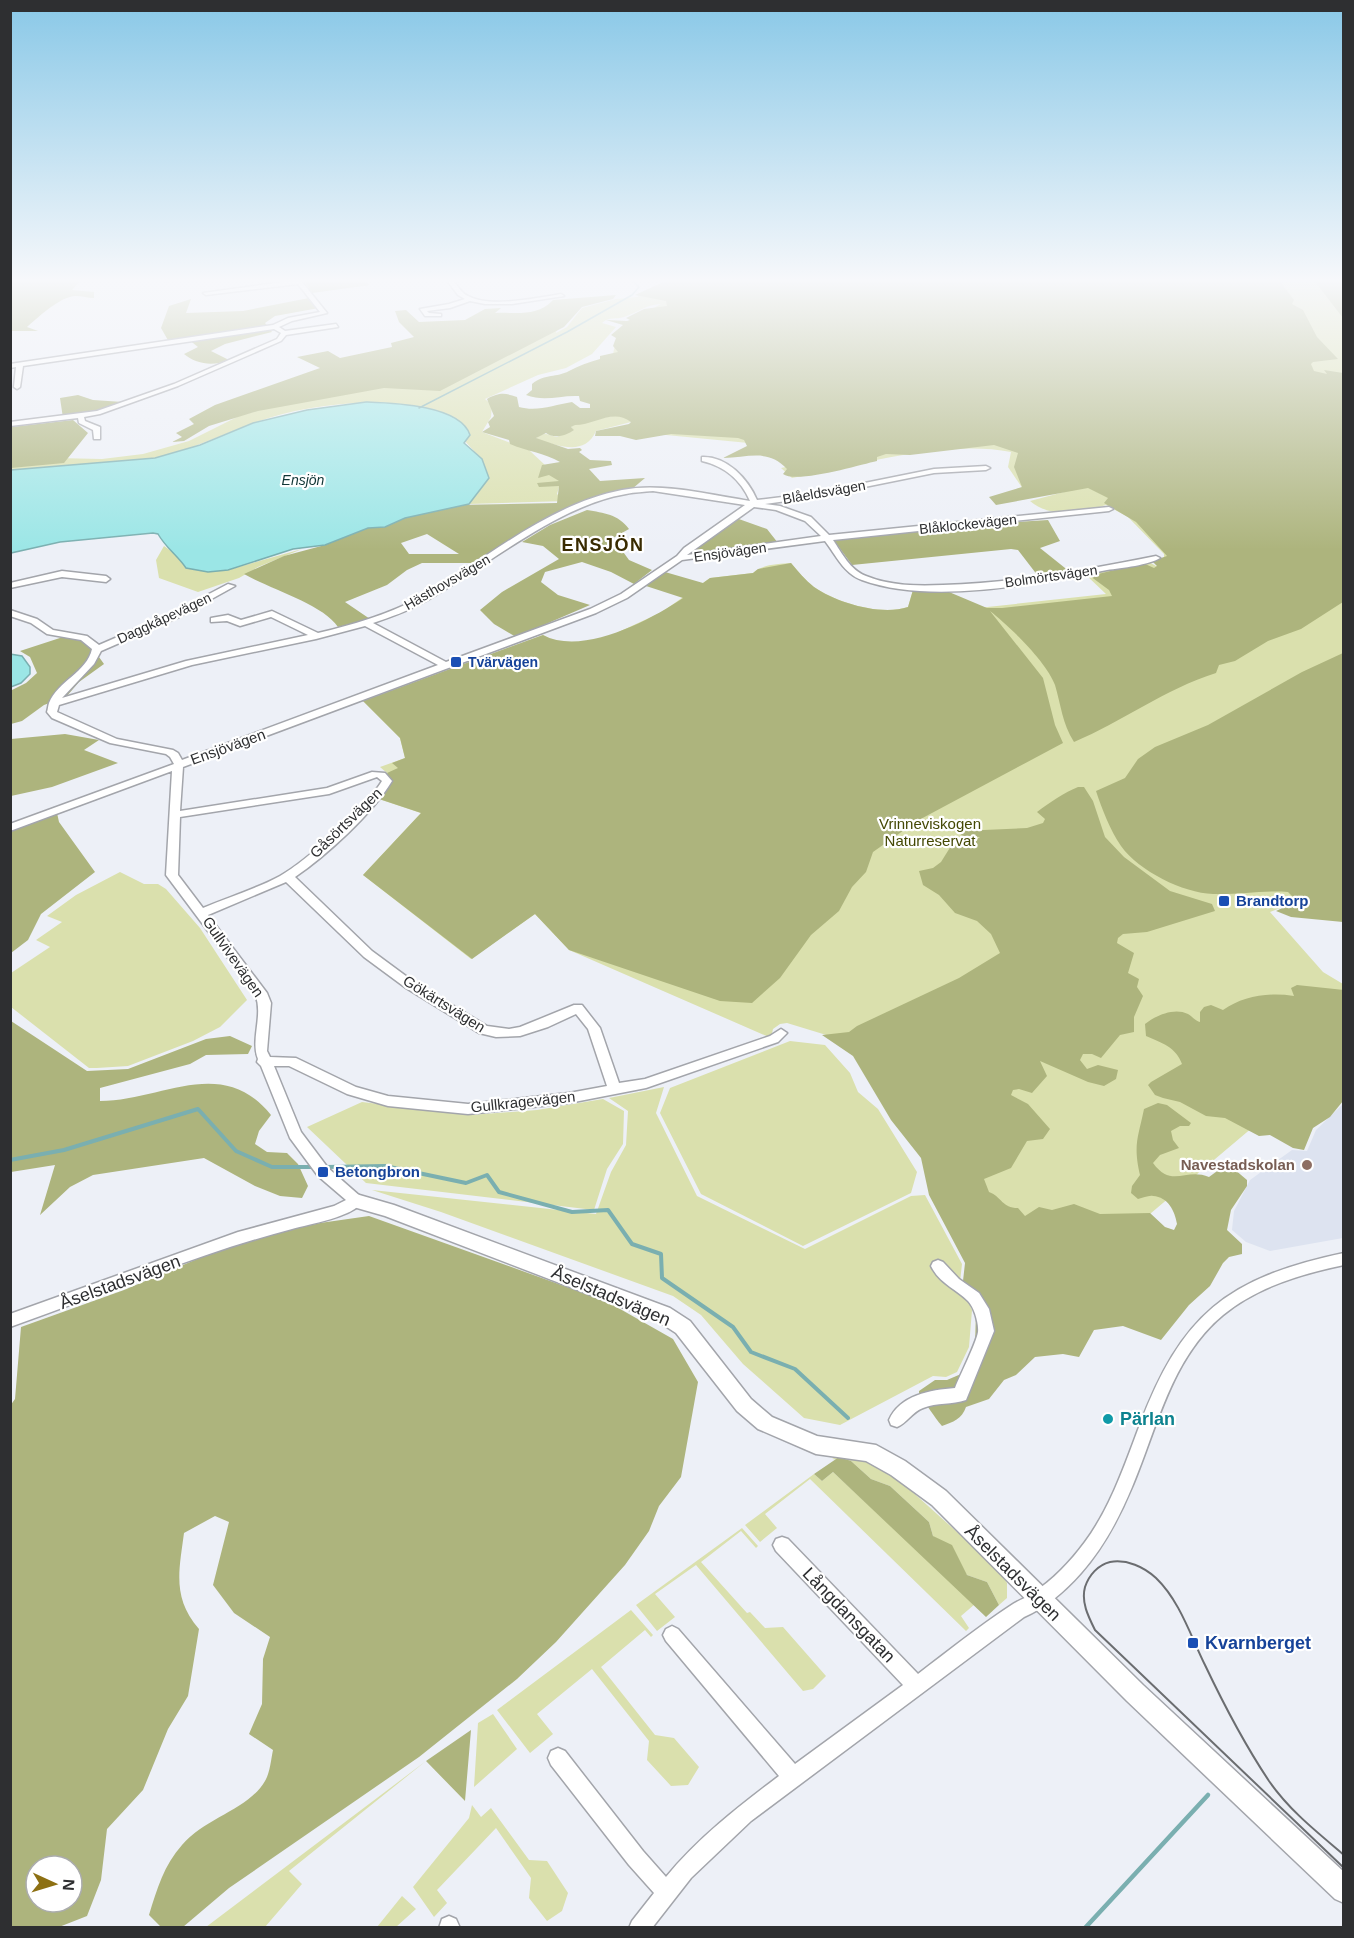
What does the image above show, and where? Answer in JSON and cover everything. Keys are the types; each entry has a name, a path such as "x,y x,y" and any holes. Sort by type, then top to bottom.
{"street":[{"path":"17,387 19,369"},
{"path":"10,424 81,417 176,385 211,369"},
{"path":"81,417 81,422 97,429 97,437"},
{"path":"705,459 716,461 728,469 745,486 754,503"},
{"name":"Blåeldsvägen","path":"680,558 687,550 754,503 815,495 944,469 986,468"},
{"name":"Hästhovsvägen","path":"53,704 189,662 368,624 419,601 558,516 618,494 654,489 754,503 799,514 813,523 827,538"},
{"name":"Blåklockevägen","path":"827,538 1108,509"},
{"name":"Ensjövägen","path":"10,828 519,641 612,603 680,558 827,538"},
{"name":"Bolmörtsvägen","path":"827,538 846,566 864,579 888,585 945,590 957,586 1057,576 1156,558"},
{"path":"10,586 62,574 83,574 106,579"},
{"name":"Daggkåpevägen","path":"97,649 176,615 231,586"},
{"path":"10,613 34,621 50,632 84,638 97,649 93,662 65,686 53,704 52,712 62,720 123,744 169,752 174,755 179,764"},
{"path":"214,620 228,618 240,623 272,614 315,635"},
{"path":"368,624 446,666"},
{"name":"Gullvivevägen","path":"179,764 172,875 261,993 266,1003 260,1038 263,1062 295,1134 324,1172 356,1201"},
{"name":"Gåsörtsvägen","path":"174,815 329,791 376,774 385,777 387,781 384,790 288,877 202,913"},
{"name":"Gökärtsvägen","path":"288,877 368,954 410,985 483,1030 495,1034 525,1032 578,1008 594,1028 615,1090"},
{"name":"Gullkragevägen","path":"263,1062 291,1060 352,1091 398,1103 468,1109 537,1102 615,1090 665,1079 774,1039 780,1034"},
{"name":"Åselstadsvägen","path":"10,1321 243,1236 338,1211 356,1201 388,1210 663,1314 683,1327 744,1405 765,1423 816,1445 869,1452 898,1468 939,1498 1041,1601 1344,1890"},
{"path":"639,1928 666,1892 711,1843 744,1814 1018,1611 1041,1601 1088,1554 1103,1531 1130,1477 1157,1399 1171,1368 1204,1323 1219,1310 1261,1286 1310,1265 1344,1259"},
{"path":"897,1420 903,1410 932,1397 960,1395 986,1331 981,1309 974,1297 954,1284 938,1266"},
{"name":"Långdansgatan","path":"782,1545 917,1686"},
{"path":"672,1635 793,1777"},
{"path":"558,1758 636,1858 666,1892"}],"shaded area":[{"name":"Navestadskolan","path":"1343,1104 1343,1238 1270,1251 1246,1242 1232,1230 1234,1211 1250,1180 1292,1150 1307,1151 1316,1130"}],"green space":[{"path":"316,369 482,369 440,391 384,388 258,411 209,426 184,441 172,442 182,437 176,433 194,424 189,419 215,405"},
{"name":"Vrinneviskogen Naturreservat","path":"402,369 560,369 538,375 485,399 492,405 491,417 482,432 529,450 561,480 557,494 565,501 469,504 479,492 482,459 435,411 390,403 342,404 294,411 251,424 180,451 138,462 11,470 10,457 102,459 143,454 189,441 239,416"},
{"path":"572,369 1313,369 1327,374 1324,370 1343,373 1343,602 1301,629 1268,641 1235,661 1219,665 1216,673 1179,688 1074,742 1064,721 1051,676 1027,645 990,611 1043,678 1055,725 1063,743 917,821 873,852 866,872 852,887 839,911 811,935 780,978 752,1003 720,1001 569,950 535,914 472,959 363,875 421,813 379,799 391,781 387,773 398,768 392,763 405,758 400,738 363,701 543,635 559,640 577,641 595,639 634,625 683,598 646,586 665,572 703,583 710,578 753,573 758,569 791,563 814,587 824,593 847,603 872,609 908,607 913,590 949,592 987,608 1002,608 1112,596 1109,590 1090,576 1143,563 1154,568 1157,566 1152,561 1167,556 1136,522 1104,503 1108,498 1088,488 996,505 989,497 1022,487 1014,467 1018,453 994,445 910,455 886,454 877,457 877,461 843,470 801,477 783,474 787,469 780,462 765,456 723,458 747,446 744,440 738,438 671,434 636,440 620,436 595,436 596,431 631,422 624,418 611,417 575,425 571,427 574,430 564,435 553,436 546,433 536,438 568,449 580,448 582,450 579,452 590,460 611,461 612,465 589,469 600,481 645,478 632,489 555,516 474,563 422,563 407,570 387,585 345,602 370,619 338,627 321,611 309,604 244,574 284,556 325,545 368,528 385,527 405,518 456,505 557,503 559,486 539,487 537,483 559,481 549,475 538,478 542,465 560,462 510,444 509,440 482,432 490,427 488,422 494,416 487,399 499,394 517,397 519,407 539,408 572,402 580,408 590,408 590,404 580,401 579,396 546,398 526,395 532,390 532,384 542,378","holes":["427,534 459,554 409,554 401,543"]},
{"name":"Vrinneviskogen Naturreservat","path":"576,369 1343,369 1343,897 1288,905 1270,912 1323,972 1343,984 1343,1051 1080,1273 991,1258 846,1041 787,1023 780,1024 773,1029 771,1038 569,950 535,914 471,959 363,875 421,813 379,799 391,781 380,767 405,758 400,738 363,701 543,635 557,643 599,641 662,612 710,578 753,573 776,564 791,563 811,584 835,598 872,609 885,610 908,607 913,590 978,608 1106,594 1085,574 1149,562 1156,566 1164,564 1164,554 1128,517 1106,505 1067,513 1048,510 1030,501 1079,488 1023,489 1008,467 1011,452 986,449 931,451 792,478 781,468 805,463 770,445 666,435 631,422 596,431 591,439 579,446 563,446 536,438 546,434 557,437 573,430 571,427 575,424 612,416"},
{"path":"78,395 93,400 123,402 94,412 63,418 60,398"},
{"path":"73,420 88,433 64,463 11,468 11,427"},
{"path":"587,510 610,515 625,524 629,529 613,538 629,560 652,570 634,584 611,572 582,562 545,572 541,582 558,595 590,605 516,637 494,624 480,610 502,592 559,559 543,546 522,542 550,525"},
{"path":"736,518 767,529 778,543 690,555 687,552"},
{"path":"1048,520 1060,541 1040,548 1070,572 1038,576 1018,550 1011,549 852,565 833,539 966,525"},
{"path":"164,546 178,556 186,568 228,570 302,549 258,567 239,578 198,592 159,578 156,560"},
{"path":"66,636 89,643 104,664 79,682 66,697 44,705 22,721 11,724 10,691 26,683 37,673 30,657 20,651"},
{"path":"1343,653 1343,922 1291,917 1276,911 1297,901 1288,892 1213,894 1188,890 1150,872 1129,855 1113,833 1096,791 1125,778 1138,759 1155,747 1208,725 1302,672"},
{"path":"65,734 99,740 84,750 118,763 52,787 11,796 11,739"},
{"path":"1078,787 1084,787 1093,801 1105,837 1124,857 1170,891 1212,904 1215,911 1147,932 1123,934 1118,938 1117,943 1134,953 1128,973 1139,979 1137,987 1143,996 1134,1017 1134,1032 1120,1035 1101,1058 1092,1054 1083,1054 1080,1060 1087,1069 1098,1065 1118,1070 1116,1079 1104,1086 1088,1082 1040,1061 1047,1076 1032,1093 1019,1089 1013,1090 1011,1095 1028,1104 1050,1129 1043,1139 1027,1141 1011,1168 984,1179 989,1192 1005,1204 1018,1208 1025,1216 1039,1207 1052,1210 1074,1204 1100,1214 1150,1213 1165,1227 1174,1230 1177,1224 1176,1219 1167,1202 1151,1196 1138,1199 1131,1193 1132,1186 1140,1175 1137,1149 1144,1109 1158,1103 1167,1105 1191,1123 1189,1126 1180,1126 1171,1131 1173,1140 1179,1148 1160,1155 1153,1163 1167,1175 1193,1174 1209,1177 1220,1169 1234,1169 1247,1180 1247,1186 1231,1210 1227,1230 1242,1244 1242,1254 1229,1257 1223,1263 1210,1286 1189,1305 1161,1340 1123,1326 1094,1330 1079,1357 1063,1354 1035,1357 1016,1375 1004,1380 989,1399 966,1407 960,1417 942,1426 919,1397 919,1391 935,1380 947,1380 961,1374 975,1348 976,1310 963,1281 965,1263 929,1195 921,1158 891,1120 853,1056 822,1035 849,1032 857,1026 959,978 1000,953 991,934 977,921 955,913 939,895 923,885 919,871 933,868 941,862 951,846 966,847 980,837 962,836 959,832 1027,828 1043,823 1045,819 1037,812"},
{"path":"57,813 59,822 95,872 41,914 28,940 11,953 11,831"},
{"path":"120,872 144,884 158,884 166,889 200,928 247,1000 220,1027 193,1041 128,1066 89,1068 11,1007 11,973 50,947 36,940 62,922 47,916 76,895"},
{"path":"1297,985 1344,990 1343,1101 1330,1117 1313,1128 1304,1150 1293,1148 1270,1135 1259,1136 1225,1118 1206,1116 1180,1102 1155,1095 1148,1085 1182,1064 1176,1053 1163,1043 1146,1036 1145,1024 1159,1015 1177,1011 1188,1014 1200,1022 1200,1012 1204,1007 1211,1005 1223,1010 1239,1001 1257,996 1294,996 1291,988"},
{"path":"11,1021 87,1071 128,1069 206,1039 230,1036 252,1046 248,1054 206,1055 190,1064 100,1088 100,1101 123,1099 190,1085 211,1084 232,1087 252,1097 271,1115 259,1131 255,1144 267,1152 287,1153 298,1164 308,1186 302,1198 280,1196 255,1186 204,1158 93,1175 70,1187 40,1215 55,1165 11,1172"},
{"path":"790,1041 825,1045 850,1073 858,1092 878,1109 917,1172 911,1193 803,1246 701,1194 660,1113 670,1088"},
{"path":"664,1087 656,1113 697,1196 805,1249 911,1196 925,1195 962,1264 960,1282 972,1310 969,1347 957,1372 946,1377 933,1376 840,1425 804,1418 743,1364 701,1315 673,1296 441,1212 372,1190 596,1214 611,1172 626,1145 628,1111 609,1098"},
{"path":"603,1099 624,1111 623,1144 607,1169 594,1210 366,1183 307,1127 362,1102 471,1115 537,1110"},
{"path":"369,1216 606,1301 673,1339 698,1382 681,1477 659,1506 649,1531 625,1565 556,1642 517,1679 419,1757 229,1888 183,1927 161,1927 149,1915 170,1861 192,1835 238,1807 258,1791 267,1778 273,1750 249,1734 262,1704 263,1659 270,1637 234,1613 213,1585 229,1522 215,1516 184,1533 179,1572 181,1595 190,1618 199,1629 188,1696 168,1729 143,1790 107,1829 101,1880 87,1916 59,1927 11,1928 10,1406 15,1399 21,1327 124,1290 235,1243 320,1223"},
{"path":"838,1456 863,1459 897,1478 997,1568 1007,1583 1007,1598 999,1605 987,1582 967,1575 933,1536 929,1522 890,1486 871,1479 851,1461 832,1459"},
{"path":"839,1457 851,1461 871,1479 890,1486 929,1522 933,1536 952,1545 967,1575 987,1582 999,1605 986,1617 833,1472 822,1481 814,1474"},
{"path":"833,1472 975,1604 961,1616 969,1628 966,1631 810,1479 765,1514 777,1528 760,1542 745,1525 814,1474 822,1481"},
{"path":"742,1528 758,1546 756,1548 741,1531 701,1562 747,1613 750,1612 765,1628 783,1627 826,1676 813,1689 803,1691 696,1565 655,1594 675,1617 657,1631 636,1605"},
{"path":"631,1610 653,1635 651,1637 645,1630 601,1667 655,1735 674,1738 699,1767 688,1785 671,1786 647,1760 649,1741 592,1669 537,1714 553,1734 530,1753 497,1710"},
{"path":"493,1714 517,1749 474,1787 478,1723"},
{"path":"471,1730 465,1801 426,1761"},
{"path":"426,1761 289,1871 302,1884 265,1927 206,1927"},
{"path":"472,1805 481,1817 491,1808 529,1860 547,1861 568,1893 562,1911 547,1921 529,1898 531,1878 496,1828 437,1890 447,1903 434,1917 413,1887 469,1818"},
{"path":"402,1896 416,1909 396,1927 377,1927"}],"water":[{"name":"Ensjön","path":"366,402 424,408 453,417 464,425 470,435 464,443 482,459 489,478 469,504 405,518 385,527 368,528 325,545 293,549 228,570 208,572 186,568 158,534 153,533 60,542 11,553 11,470 155,458 200,445 253,423 307,410"},
{"path":"10,654 22,656 30,667 30,674 21,683 11,687"}],"waterway":[{"path":"419,408 494,369"},
{"path":"10,1160 64,1150 198,1109 236,1151 272,1167 315,1167"},
{"path":"325,1167 385,1166 466,1183 487,1175 499,1192 572,1212 608,1210 632,1244 661,1254 662,1278 733,1327 751,1352 795,1369 848,1418"},
{"path":"1085,1928 1208,1795"}],"tram line":[{"path":"1344,1855 1295,1812 1269,1781 1235,1724 1184,1620 1164,1587 1146,1570 1129,1563 1110,1562 1094,1571 1085,1587 1084,1598 1095,1630 1344,1868"}],"place":[{"name":"Tvärvägen","path":"456,662"},
{"name":"Brandtorp","path":"1224,901"},
{"name":"Navestadskolan","path":"1307,1165"},
{"name":"Betongbron","path":"323,1172"},
{"name":"Pärlan","path":"1108,1419"},
{"name":"Kvarnberget","path":"1193,1643"}],"district":[{"name":"ENSJÖN","path":"603,545"}]}
